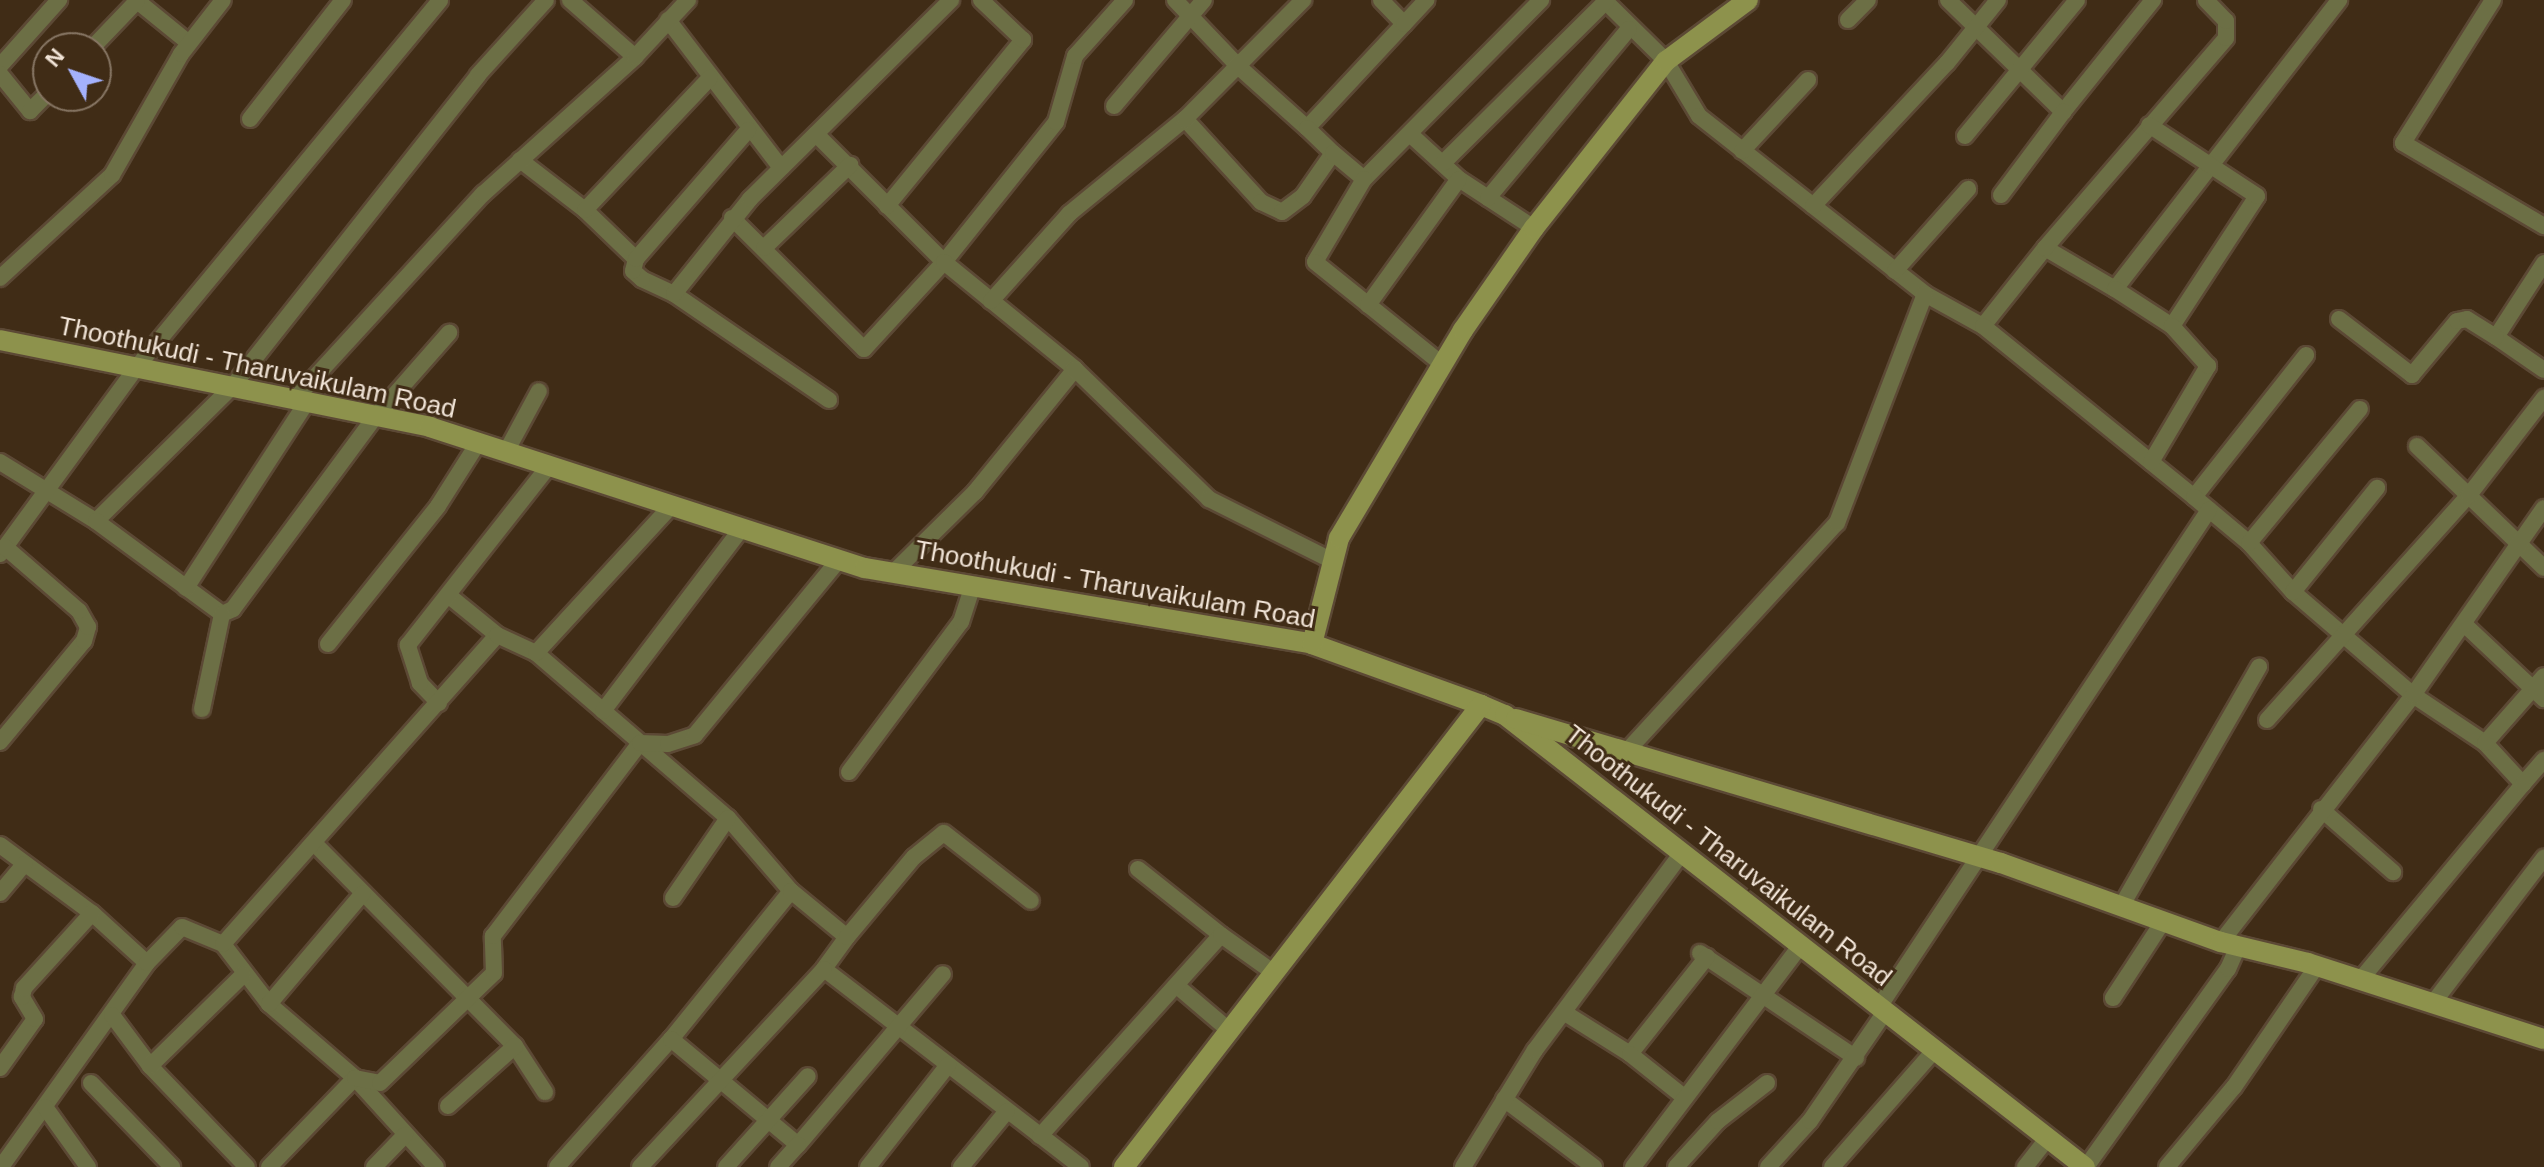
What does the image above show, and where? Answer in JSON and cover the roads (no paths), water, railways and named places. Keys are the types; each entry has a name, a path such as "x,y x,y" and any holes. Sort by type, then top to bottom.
{"main road":[{"path":"1312,644 1339,538 1442,364 1534,228 1666,61 1748,0"},
{"name":"Thoothukudi - Tharuvaikulam Road","path":"0,340 376,416 478,443 839,560 893,573 1312,644 1481,705 1505,715 2086,1167"},
{"path":"1124,1167 1481,705"},
{"path":"1505,715 1981,858 2230,945 2317,966 2544,1039"}],"street":[{"path":"0,66 59,0"},
{"path":"107,32 137,0 189,43"},
{"path":"0,278 112,175 189,43 223,0"},
{"path":"250,119 343,0"},
{"path":"0,742 84,641 88,627 79,611 2,551 136,368 440,0"},
{"path":"96,521 232,387 478,75 546,0"},
{"path":"570,0 635,57"},
{"path":"186,588 300,401 520,160 635,57 688,0"},
{"path":"674,294 732,218 951,0"},
{"path":"887,206 1023,40 981,0"},
{"path":"732,218 864,349 944,262 1056,122 1075,56 1125,0"},
{"path":"1175,0 1239,67 1364,179"},
{"path":"1114,106 1204,0"},
{"path":"991,301 1070,213 1185,119 1303,0"},
{"path":"1381,0 1404,24"},
{"path":"1307,128 1426,0"},
{"path":"1442,364 1315,262 1364,179 1411,135 1541,0"},
{"path":"1443,163 1605,0 1629,29 1666,61 1699,116 1925,294 1983,326 2151,462 2249,543 2293,592 2413,695 2485,743 2523,784"},
{"path":"1848,20 1868,0"},
{"path":"1948,0 1978,25 2063,112"},
{"path":"1813,206 1998,0"},
{"path":"1965,136 2077,0"},
{"path":"2001,195 2153,0"},
{"path":"1983,326 2045,248 2226,38 2226,21 2206,0"},
{"path":"2115,289 2339,0"},
{"path":"2493,0 2403,143 2544,226"},
{"path":"668,20 748,130 781,168"},
{"path":"1488,198 1629,29"},
{"path":"0,74 30,111 32,109"},
{"path":"585,210 710,78"},
{"path":"1742,151 1808,80"},
{"path":"1185,119 1261,202 1282,212 1303,196 1333,153"},
{"path":"2149,125 2257,196 2172,326"},
{"path":"748,130 636,259 633,271 642,279 674,294 829,400"},
{"path":"816,134 944,262 1075,369 1209,499 1333,561"},
{"path":"1411,135 1459,179 1534,228"},
{"path":"520,160 585,210 636,259"},
{"path":"764,248 850,165"},
{"path":"1368,305 1459,179"},
{"path":"1895,271 1968,189"},
{"path":"2045,248 2172,326 2208,366 2151,462"},
{"path":"2496,337 2544,263"},
{"path":"1627,751 1837,523 1925,294"},
{"path":"2339,319 2412,375 2457,321 2467,319 2544,370"},
{"path":"202,709 222,614 241,600 376,416 449,333"},
{"path":"2194,497 2306,355"},
{"path":"893,573 975,492 1075,369"},
{"path":"506,452 539,391"},
{"path":"2267,720 2469,495 2544,398"},
{"path":"2249,543 2360,409"},
{"path":"328,644 438,506 478,443"},
{"path":"2417,446 2516,545 2544,568"},
{"path":"0,462 96,521 222,614"},
{"path":"439,703 420,683 408,645 549,466"},
{"path":"2293,592 2377,488"},
{"path":"536,653 671,506"},
{"path":"2086,1167 2215,988 2230,945 2321,809 2413,695 2544,508"},
{"path":"1768,1167 1856,1058 1882,1009 2209,510"},
{"path":"603,711 742,528"},
{"path":"640,743 668,744 695,735 839,560"},
{"path":"849,772 961,622 972,588"},
{"path":"448,595 497,635 536,653 728,818 791,891 847,937"},
{"path":"2464,624 2540,688 2485,743"},
{"path":"223,944 315,844 497,635"},
{"path":"2122,905 2259,667"},
{"path":"355,1078 380,1083 494,973 493,936 640,743"},
{"path":"2360,980 2544,760"},
{"path":"2321,809 2393,872"},
{"path":"673,898 728,818"},
{"path":"640,1167 824,969 914,857 944,833 1031,901"},
{"path":"315,844 466,1000 515,1046 545,1092"},
{"path":"0,845 92,913 147,963"},
{"path":"1463,1167 1504,1099 1681,854"},
{"path":"2433,1003 2544,858"},
{"path":"0,893 24,864"},
{"path":"1138,869 1274,973"},
{"path":"562,1165 671,1039 791,891"},
{"path":"269,1004 363,893"},
{"path":"0,1068 35,1019 22,997 24,988 92,913"},
{"path":"2113,998 2162,923"},
{"path":"1,1166 147,963 182,927 223,944 243,975 269,1004 355,1078 436,1167"},
{"path":"1040,1136 1221,935"},
{"path":"1633,1167 1800,946"},
{"path":"1630,1054 1703,955 1856,1058"},
{"path":"2167,1167 2234,1087 2317,966"},
{"path":"824,969 1081,1167"},
{"path":"778,1167 943,974"},
{"path":"150,1066 243,975"},
{"path":"1177,986 1230,1031"},
{"path":"1565,1013 1630,1054 1684,1097"},
{"path":"112,1015 150,1066 247,1167"},
{"path":"671,1039 798,1145"},
{"path":"448,1106 515,1046"},
{"path":"1832,1167 1934,1051"},
{"path":"868,1167 948,1065"},
{"path":"726,1167 808,1076"},
{"path":"269,1167 355,1078"},
{"path":"91,1083 172,1167"},
{"path":"1676,1167 1718,1121 1767,1083"},
{"path":"1504,1099 1594,1167"},
{"path":"45,1107 88,1167"},
{"path":"961,1167 1007,1111"},
{"path":"374,1167 405,1135"},
{"path":"2025,1167 2047,1139"}]}
